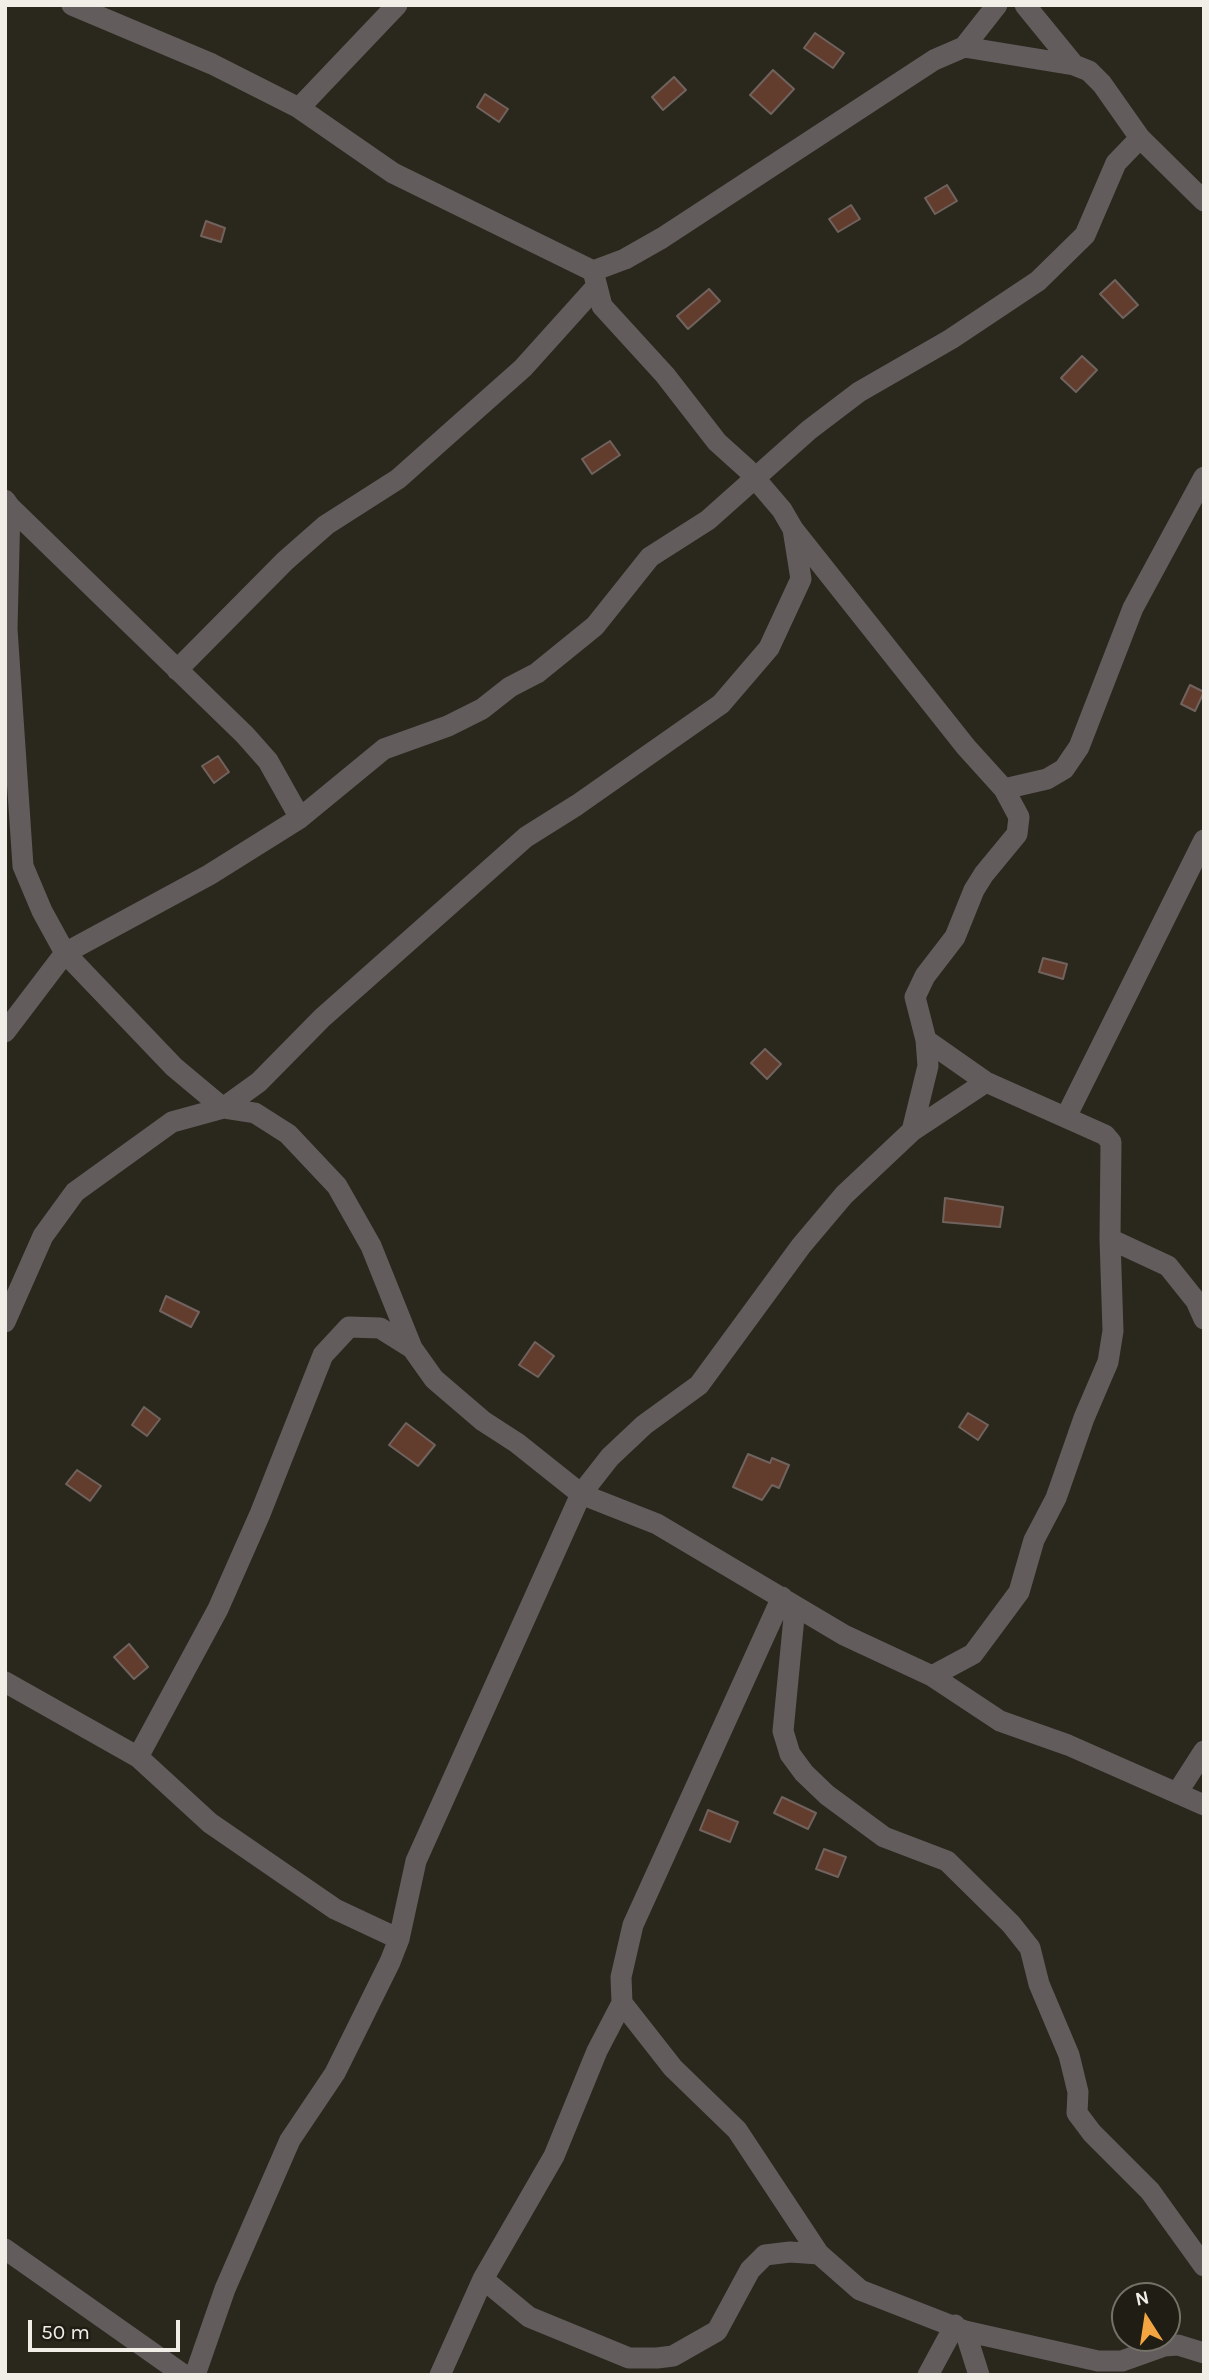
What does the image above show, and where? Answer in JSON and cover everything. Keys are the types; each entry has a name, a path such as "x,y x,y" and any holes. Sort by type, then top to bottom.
{"street":[{"path":"72,5 212,64 299,108 393,173 594,280 601,306 665,375 717,442 782,510 793,529 966,747 1004,789 1019,817 1017,834 974,890 956,937 925,976 915,998 926,1040 928,1066 912,1131"},
{"path":"299,108 397,5"},
{"path":"177,670 285,561 326,525 398,480 523,368 594,280 934,60 964,47 997,5"},
{"path":"1026,5 1074,65"},
{"path":"964,47 1074,65 1089,71 1102,84 1140,138 1204,201"},
{"path":"5,1032 65,953 209,875 300,818 384,749 448,726 482,709 547,666 596,626 650,557 708,520 809,430 859,392 951,339 1043,276 1085,234 1116,163 1140,138"},
{"path":"1004,789 1048,779 1064,769 1079,747 1132,608 1204,477"},
{"path":"8,504 268,761 300,818"},
{"path":"8,504 7,629 14,869 42,911 65,953 174,1067 223,1108 255,1113 288,1134 337,1186 371,1246 412,1348 434,1379 483,1421 517,1443 581,1494 657,1524 844,1635 932,1676 1000,1721 1068,1745 1204,1805"},
{"path":"5,1322 43,1236 75,1192 172,1122 223,1108 259,1082 342,1000 526,836 577,806 721,704 769,648 792,603 801,579 793,529"},
{"path":"1066,1117 1204,840"},
{"path":"926,1040 986,1082 1105,1135 1111,1142 1113,1331 1108,1362 1084,1418 1056,1498 1034,1540 1019,1592 973,1654 932,1676"},
{"path":"195,2375 225,2289 290,2140 335,2073 400,1939 416,1861 581,1494 610,1457 627,1441 699,1385 827,1215 912,1131 986,1082"},
{"path":"1110,1239 1168,1266 1196,1301 1204,1319"},
{"path":"138,1757 218,1609 260,1514 323,1355 349,1327 380,1328 412,1348"},
{"path":"440,2375 483,2279 554,2156 597,2051 622,2003 621,1977 633,1925 788,1602"},
{"path":"788,1602 783,1731 790,1754 804,1773 827,1795 884,1837 947,1861 1011,1924 1030,1948 1043,1996 1069,2055 1078,2092 1077,2113 1092,2133 1150,2191 1204,2266"},
{"path":"5,1682 138,1757 209,1823 335,1909 400,1939"},
{"path":"1177,1793 1204,1751"},
{"path":"622,2003 673,2068 737,2130 819,2254 860,2290 905,2310 960,2328 1098,2361 1122,2361 1164,2346 1178,2345 1204,2353"},
{"path":"5,2249 184,2375"},
{"path":"483,2279 529,2317 629,2358 657,2358 673,2356 717,2331 750,2270 765,2255 790,2252 819,2254"},
{"path":"928,2375 960,2328"},
{"path":"960,2328 979,2375"}],"building":[{"path":"815,33 844,53 833,68 804,48"},
{"path":"773,70 794,89 771,114 750,95"},
{"path":"674,77 686,90 663,110 652,97"},
{"path":"485,94 508,109 499,122 477,107"},
{"path":"947,185 957,201 935,214 925,198"},
{"path":"851,205 860,219 838,232 829,219"},
{"path":"206,221 225,228 221,242 201,236"},
{"path":"1115,280 1138,305 1123,318 1100,294"},
{"path":"709,289 720,301 688,329 677,316"},
{"path":"1082,356 1097,370 1076,392 1061,378"},
{"path":"610,441 620,455 592,474 582,459"},
{"path":"1190,685 1204,692 1195,711 1181,704"},
{"path":"218,756 229,772 214,783 202,766"},
{"path":"1043,958 1067,964 1063,979 1039,972"},
{"path":"765,1049 781,1064 767,1079 751,1063"},
{"path":"945,1198 1003,1207 1000,1227 943,1222"},
{"path":"166,1296 199,1312 191,1327 160,1311"},
{"path":"535,1342 554,1356 538,1377 519,1365"},
{"path":"144,1407 160,1419 147,1436 132,1425"},
{"path":"968,1413 988,1425 978,1440 959,1427"},
{"path":"406,1423 435,1445 418,1466 389,1445"},
{"path":"748,1454 770,1463 772,1458 789,1465 779,1488 772,1485 762,1500 733,1487"},
{"path":"77,1470 101,1486 90,1501 66,1484"},
{"path":"129,1644 148,1667 134,1679 114,1657"},
{"path":"782,1797 816,1813 808,1829 774,1813"},
{"path":"708,1810 738,1822 730,1842 700,1830"},
{"path":"824,1849 846,1857 838,1877 816,1869"}]}
